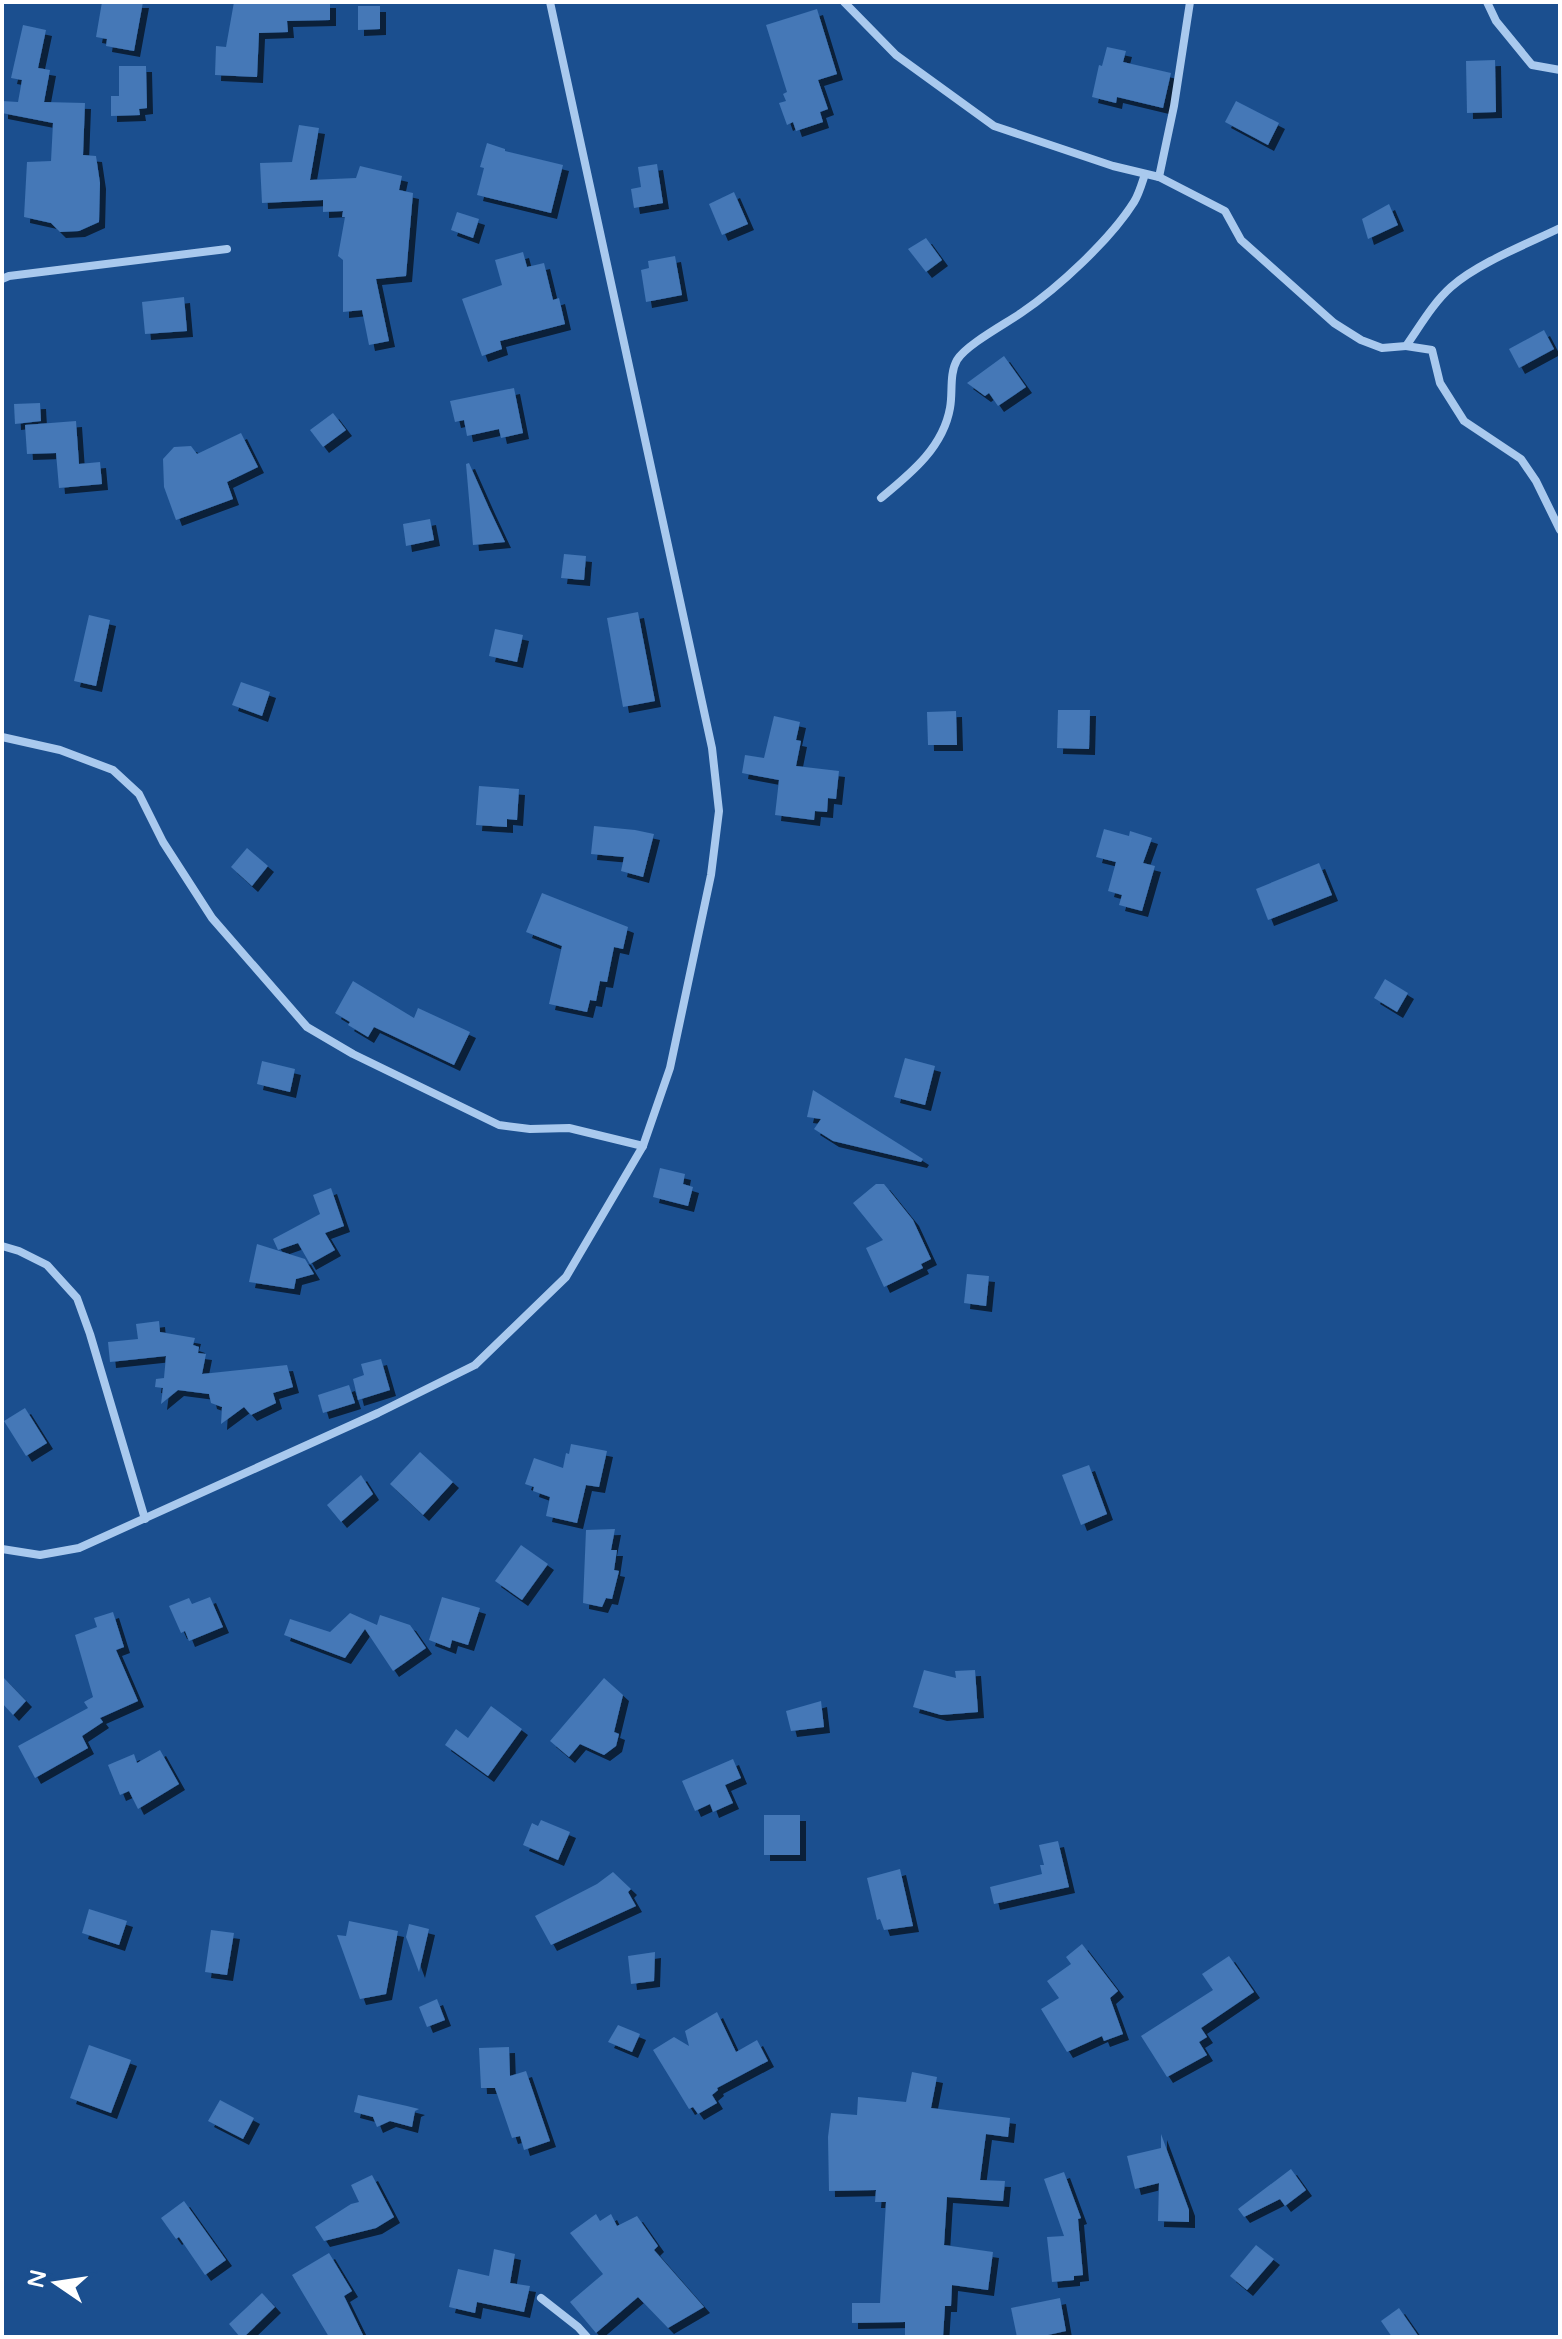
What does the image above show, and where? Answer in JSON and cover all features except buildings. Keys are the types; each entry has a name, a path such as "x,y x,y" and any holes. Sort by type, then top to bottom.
{"street":[{"path":"2,1549 40,1555 79,1548 378,1413 475,1365 566,1277 643,1146 670,1068 683,1012 711,875 719,811 712,748 550,2"},
{"path":"844,2 896,55 994,126 1113,166 1159,177 1225,211 1241,240 1334,323 1361,340 1382,348 1406,346 1432,350 1440,383 1464,421 1521,459 1536,481 1560,530"},
{"path":"1159,177 1190,2"},
{"path":"1487,2 1496,21 1532,65 1560,70"},
{"path":"881,498 915,471 939,439 950,409 956,361 967,349 1039,301 1101,242 1135,201 1145,174"},
{"path":"1406,346 1451,287 1477,269 1560,228"},
{"path":"2,279 227,249"},
{"path":"2,737 60,750 113,770 139,794 163,842 212,918 307,1027 353,1054 499,1125 530,1129 569,1128 643,1146"},
{"path":"2,1246 47,1265 77,1298 145,1519"},
{"path":"541,2298 587,2337"}]}
